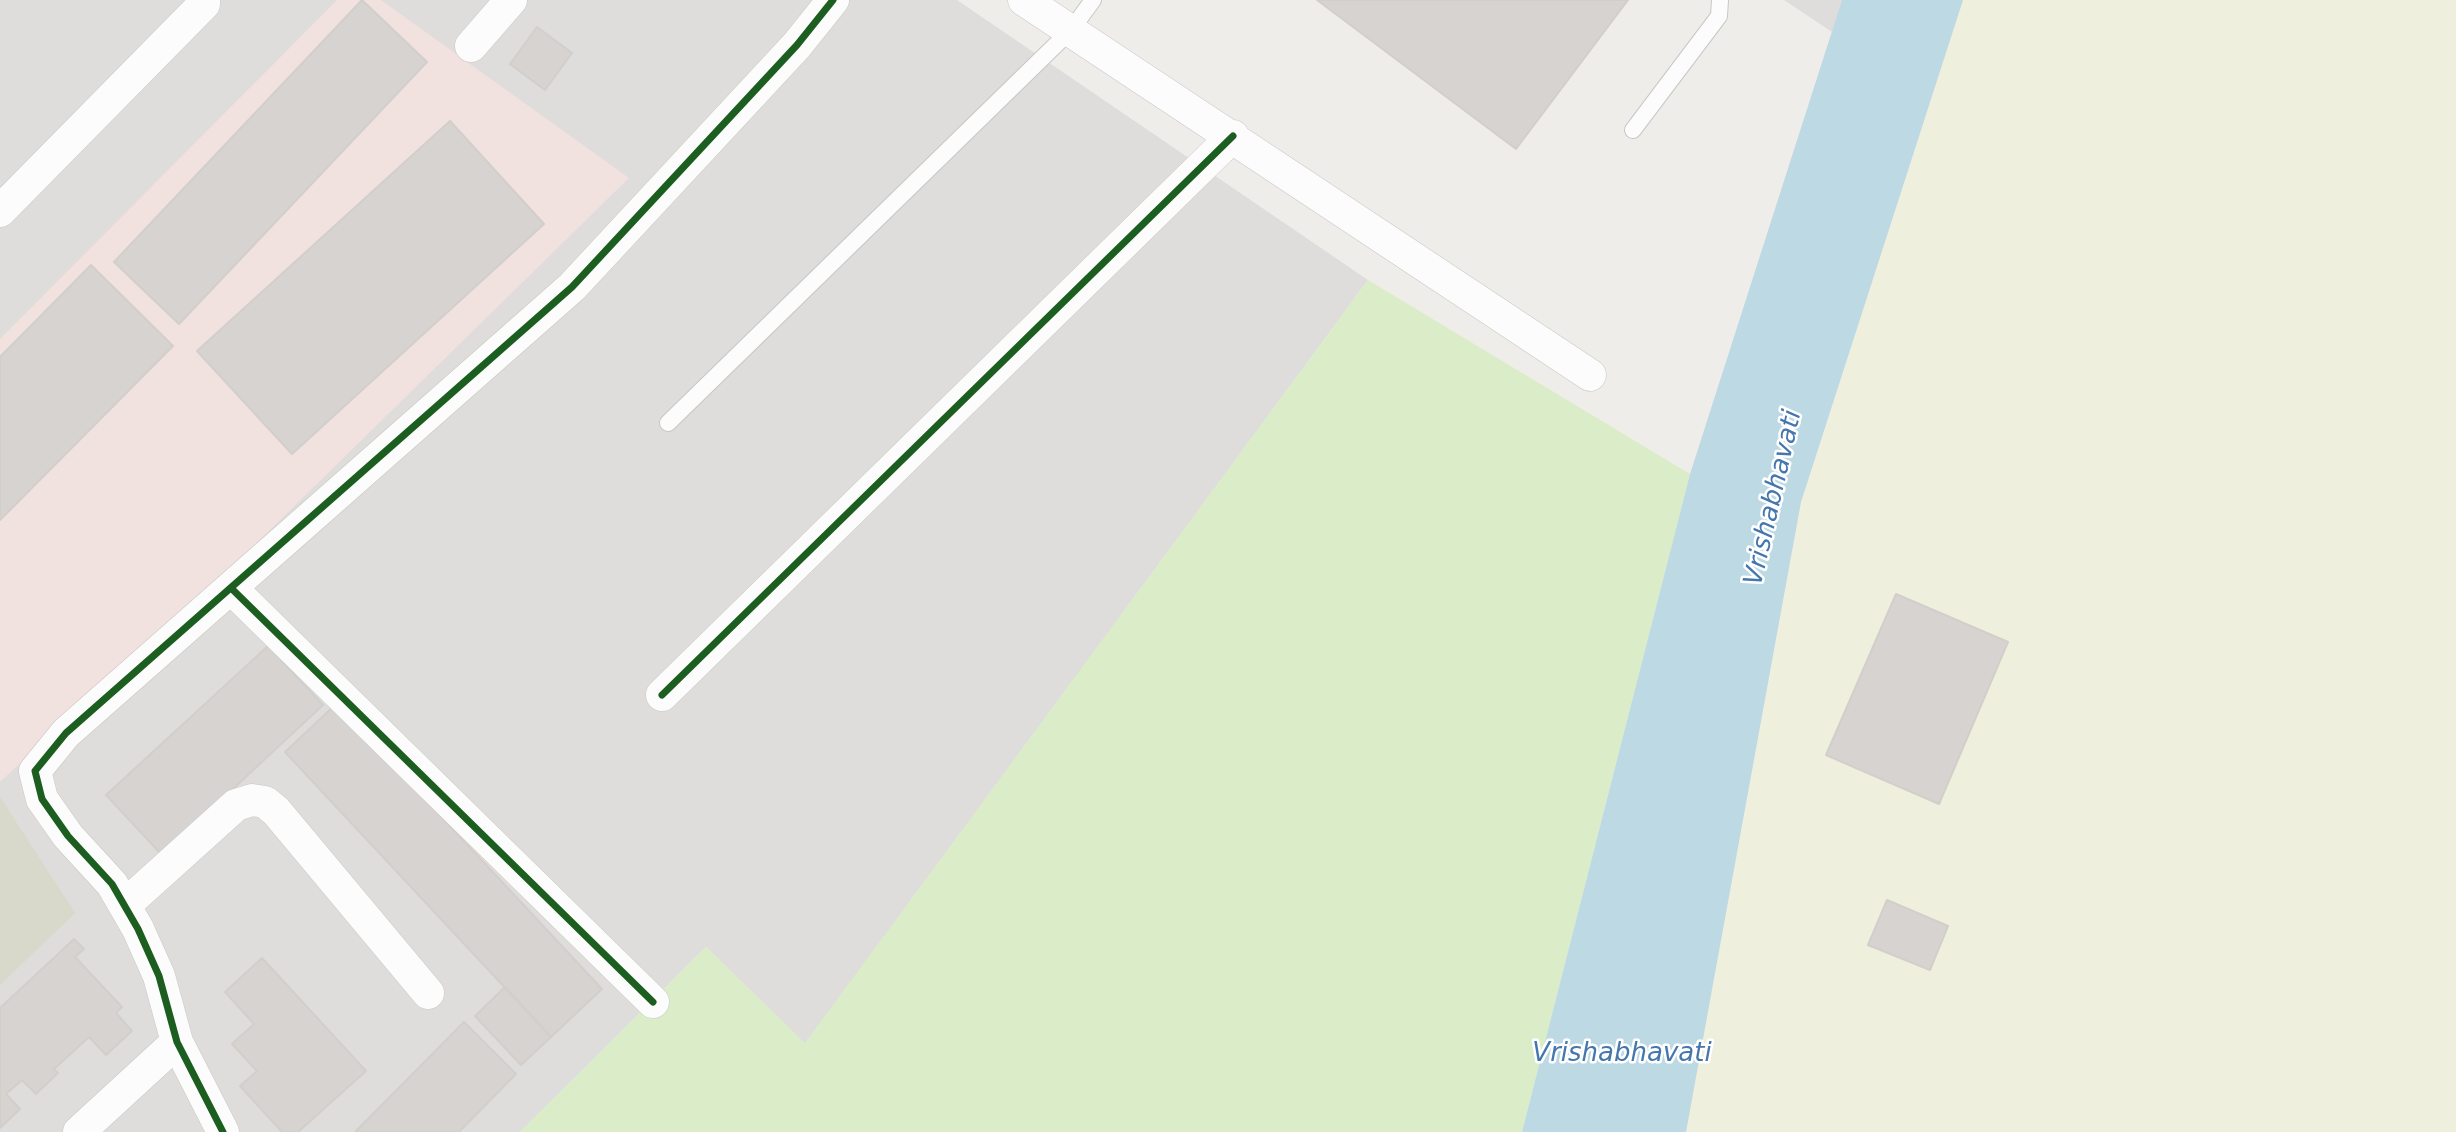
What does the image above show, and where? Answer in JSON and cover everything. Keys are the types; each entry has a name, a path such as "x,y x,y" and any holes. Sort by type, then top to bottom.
{"street":[{"path":"0,211 204,4 204,0"},
{"path":"471,46 511,0"},
{"path":"223,1132 177,1042 159,976 125,905 112,884 68,836 42,799 35,771 66,733 572,287 797,45 833,0"},
{"path":"1024,0 1590,375"},
{"path":"662,695 1233,136"},
{"path":"230,588 653,1002"},
{"path":"125,905 236,805 252,800 265,802 276,811 428,993"},
{"path":"79,1132 177,1042"}],"lane":[{"path":"668,423 1071,30 1093,0"},
{"path":"1633,130 1719,16 1720,0"}],"shaded area":[{"path":"0,0 957,0 1368,280 805,1044 706,947 520,1132 0,1132"},
{"path":"337,0 381,0 629,178 219,580 0,782 0,339"},
{"path":"1784,0 1842,0 1832,32"},
{"path":"0,797 75,913 0,985"}],"green space":[{"path":"1963,0 2456,0 2456,1132 1686,1132 1801,502"},
{"path":"1368,280 1690,474 1522,1132 520,1132 706,947 805,1043"}],"water":[{"name":"Vrishabhavati","path":"1842,0 1963,0 1801,502 1686,1132 1522,1132 1690,474"}],"building":[{"path":"362,0 427,62 179,324 114,262"},
{"path":"1317,0 1628,0 1516,149"},
{"path":"537,27 572,53 545,90 510,64"},
{"path":"450,121 544,224 292,454 197,351"},
{"path":"91,265 173,346 0,520 0,357"},
{"path":"1896,594 2008,642 1939,804 1826,755"},
{"path":"268,646 323,705 162,855 106,795"},
{"path":"336,704 602,989 551,1037 285,752"},
{"path":"1887,900 1948,926 1930,970 1868,945"},
{"path":"74,939 84,949 75,957 122,1007 116,1013 132,1031 106,1055 89,1037 54,1069 58,1073 36,1094 22,1080 6,1094 20,1109 0,1128 0,1008"},
{"path":"262,958 366,1071 298,1132 282,1132 240,1086 257,1071 232,1044 254,1024 225,992"},
{"path":"505,987 551,1037 521,1065 475,1016"},
{"path":"464,1022 516,1074 459,1132 355,1132"}],"cycle path":[{"path":"223,1132 177,1042 159,976 138,929 112,884 68,836 42,799 35,771 66,733 572,287 797,45 833,0"},
{"path":"662,695 1233,136"},
{"path":"231,588 653,1002"}]}
